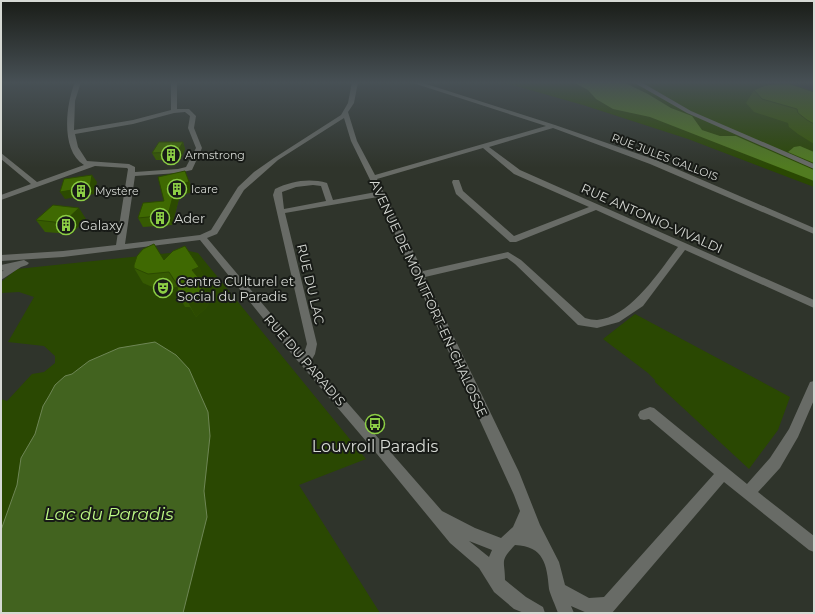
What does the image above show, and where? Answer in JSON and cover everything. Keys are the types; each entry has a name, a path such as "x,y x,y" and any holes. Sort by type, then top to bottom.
{"street":[{"path":"71,111 70,123 79,159 85,163 129,166 132,169 120,246"},
{"path":"72,132 133,122 172,111"},
{"path":"132,174 178,171 189,168 199,148 191,128 193,116 187,111"},
{"name":"RUE JULES GALLOIS","path":"504,111 553,126 653,162 814,231"},
{"path":"687,111 814,167"},
{"path":"1,258 63,254 202,237 214,232 241,189 257,174 276,158 316,134 346,113"},
{"name":"AVENUE DE MONTFORT-EN-CHALOSSE","path":"346,113 354,141 420,276 514,477 526,504 526,512 533,531 552,562 556,573 557,589 560,600 566,613"},
{"path":"372,178 553,126"},
{"name":"RUE ANTONIO-VIVALDI","path":"484,146 517,172 814,304"},
{"path":"1,155 36,185"},
{"path":"1,198 94,164"},
{"path":"456,182 459,192 513,240"},
{"name":"RUE DU LAC","path":"305,361 310,354 312,344 277,196 278,191 284,188 318,183 324,185 330,202"},
{"path":"280,212 380,194"},
{"path":"508,255 513,240 596,207"},
{"name":"RUE DU PARADIS","path":"202,237 455,538 484,563 500,586 520,603 530,606 537,613"},
{"path":"420,276 508,255 518,262 582,322 597,324 615,319 639,303 684,246"},
{"path":"1,268 63,254"},
{"path":"1,277 23,264"},
{"path":"749,492 774,463 794,433 814,386"},
{"path":"644,416 650,412 723,473 749,492 814,545"},
{"path":"557,589 569,597 589,606 606,609 723,473"},
{"path":"500,586 495,567 497,556 522,525 526,512"},
{"name":"RUE DU PARADIS","path":"437,516 471,534 507,542 523,537 543,548"}],"shaded area":[{"path":"600,111 814,111 814,187 688,139"},
{"path":"621,111 678,111 692,116 702,130 720,136 736,136 814,170 814,181 650,117"},
{"path":"800,146 814,152 814,163 788,152 794,147"},
{"path":"189,251 198,253 366,459 299,485 380,613 1,613 1,399 7,401 32,374 44,372 55,363 55,356 44,346 8,342 34,297 19,292 1,293 1,282 17,269"},
{"path":"635,314 790,397 778,430 749,469 655,382 655,380 648,373 603,339"}],"water":[{"name":"Lac du Paradis","path":"155,342 176,355 189,369 208,412 210,436 204,491 207,517 183,613 1,613 1,530 17,485 21,458 35,434 43,406 55,385 65,376 72,374 89,361 119,348"}],"building":[{"path":"797,111 814,111 814,124 807,120 798,113"},
{"path":"159,142 183,142 177,152 152,153"},
{"path":"185,171 189,182 176,185 168,215 138,218 143,203 164,201 158,177"},
{"path":"92,175 90,187 60,192 64,179"},
{"path":"53,205 79,208 63,223 36,220"},
{"path":"154,244 164,260 173,251 185,246 199,267 192,270 201,281 202,287 199,294 188,302 182,293 177,292 178,286 169,272 148,274 134,268 137,256 143,249"}],"place":[{"name":"Armstrong","path":"171,155"},
{"name":"Icare","path":"177,189"},
{"name":"Mystère","path":"81,191"},
{"name":"Ader","path":"160,218"},
{"name":"Galaxy","path":"66,225"},
{"name":"Centre CUlturel et Social du Paradis","path":"163,288"},
{"name":"Louvroil Paradis","path":"375,424"}]}
